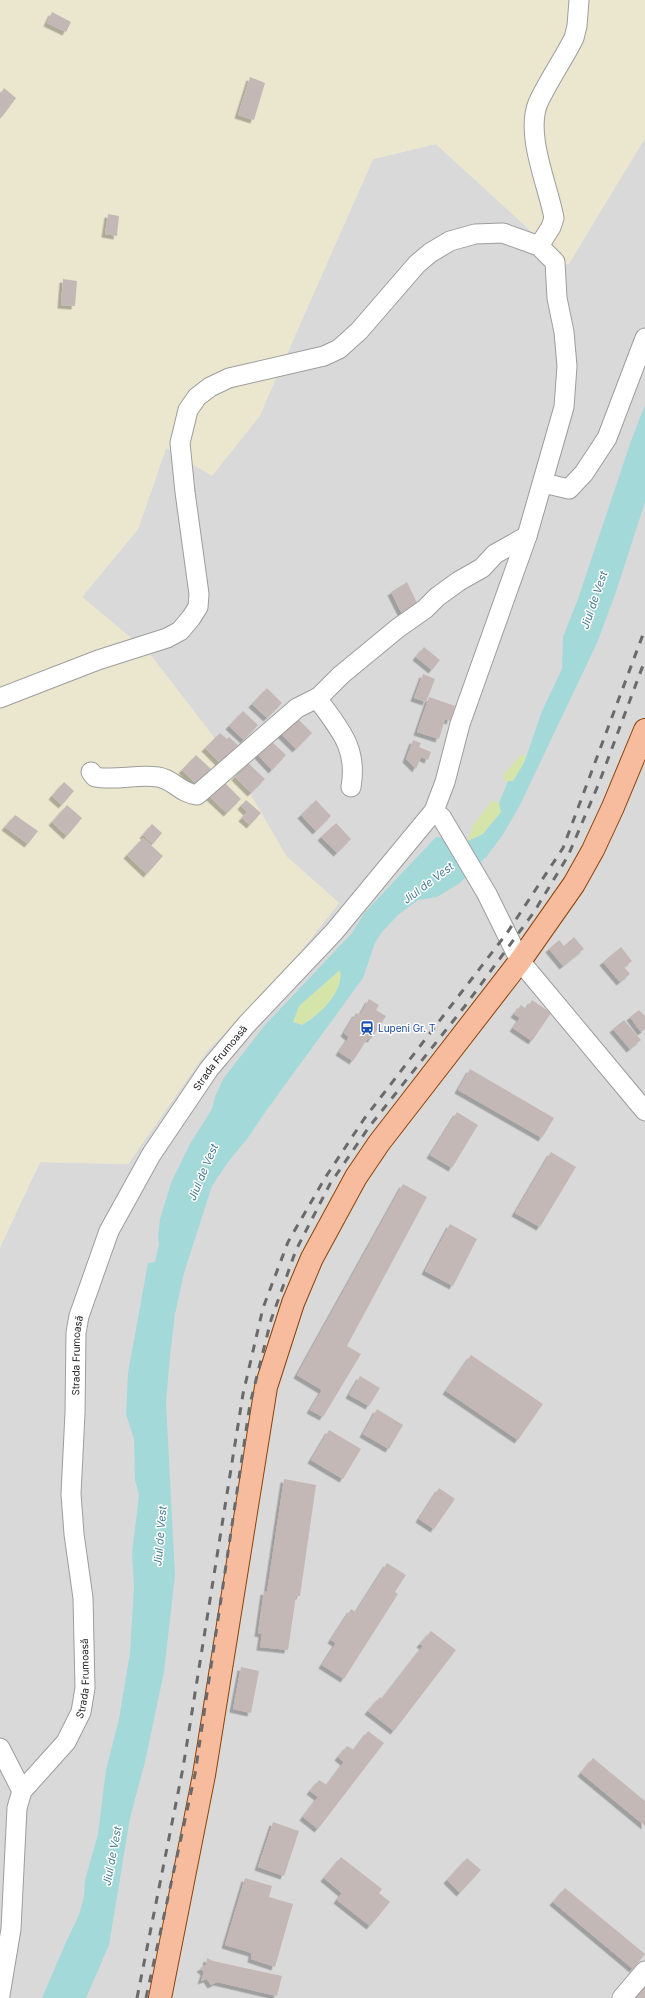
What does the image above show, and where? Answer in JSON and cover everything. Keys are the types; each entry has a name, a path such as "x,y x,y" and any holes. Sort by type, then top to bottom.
{"main road":[{"path":"160,1998 204,1776 266,1387 293,1303 312,1258 356,1176 379,1142 520,961 551,918 593,850 613,807 645,730"}],"street":[{"path":"0,698 92,662 167,638 180,631 195,612 198,607 199,594 180,443 188,410 197,398 210,387 229,378 324,356 339,349 359,331 417,264 430,253 450,241 475,234 503,233 539,246 551,227 554,218 535,138 535,118 538,104 574,38 577,26 579,0"},
{"name":"Strada Frumoasă","path":"0,1995 11,1930 17,1808 22,1791 66,1742 81,1712 86,1688 83,1598 74,1534 71,1494 75,1413 76,1333 79,1316 109,1231 151,1155 209,1069 246,1025 334,932 438,814 460,724 527,536 564,407 568,366 564,332 557,298 555,262 539,246"},
{"path":"543,483 569,489 584,473 607,438 645,338"},
{"path":"91,772 95,777 108,780 138,776 159,777 171,781 188,794 197,795 297,708 317,698 341,675 398,628 425,609 437,597 459,581 482,568 495,554 527,536"},
{"path":"317,698 349,747 353,760 351,787"},
{"path":"438,814 487,894 520,961 645,1111"},
{"path":"0,1748 22,1791"},
{"path":"622,1998 645,1970"}],"shaded area":[{"path":"0,0 645,0 645,138 568,265 436,144 373,159 259,417 212,476 166,448 138,529 82,597 149,653 229,757 286,856 339,903 278,980 207,1051 128,1164 40,1162 0,1247"},
{"path":"645,138 645,1998 0,1998 0,1247 40,1162 128,1164 207,1051 278,980 339,903 286,856 229,757 149,653 82,597 138,529 166,448 259,417 373,159 436,144 568,265"}],"green space":[{"path":"521,755 526,755 523,766 513,781 504,781 503,775"},
{"path":"492,801 499,803 501,812 483,834 468,841 472,827"},
{"path":"340,969 338,986 330,1002 317,1015 302,1025 293,1022 299,1006"}],"water":[{"name":"Jiul de Vest","path":"645,405 645,502 616,592 597,643 519,807 502,836 487,856 460,883 437,897 418,900 398,915 382,932 375,943 363,978 212,1186 184,1273 175,1314 166,1402 175,1575 164,1672 145,1762 130,1818 109,1945 86,1998 42,1998 79,1915 84,1897 85,1880 98,1834 106,1770 119,1719 130,1653 134,1586 132,1553 139,1495 135,1480 134,1439 126,1414 128,1373 148,1263 155,1262 159,1244 158,1237 160,1219 171,1183 190,1144 212,1109 215,1097 223,1079 265,1025 352,933 365,912 436,837 468,841 483,834 501,812 499,803 508,781 513,781 524,763 542,711 562,669 563,637 578,599 631,441","holes":["340,970 340,978 335,994 330,1002 317,1015 302,1025 293,1022 299,1006"]}],"building":[{"path":"52,12 71,22 66,32 47,23"},
{"path":"250,77 265,83 254,120 238,115"},
{"path":"4,88 16,98 2,117 0,115 0,94"},
{"path":"108,214 119,216 117,236 105,234"},
{"path":"63,279 77,281 75,306 61,305"},
{"path":"407,582 420,609 404,618 391,592"},
{"path":"424,647 440,660 432,670 416,657"},
{"path":"423,674 435,679 426,702 414,698"},
{"path":"267,688 282,703 267,718 252,704"},
{"path":"429,697 455,706 450,721 445,719 439,739 417,732"},
{"path":"243,711 258,725 244,740 229,726"},
{"path":"295,716 312,733 296,749 279,732"},
{"path":"220,733 227,739 229,737 238,745 220,763 205,748"},
{"path":"413,740 421,743 419,747 431,752 428,760 421,757 416,769 406,759"},
{"path":"271,741 286,755 272,770 258,755"},
{"path":"196,755 211,769 197,785 182,770"},
{"path":"248,763 265,779 251,793 235,777 240,771 237,768"},
{"path":"223,781 241,799 227,813 209,796"},
{"path":"64,782 74,791 62,805 52,796"},
{"path":"246,800 261,813 250,825 242,818 247,812 241,806"},
{"path":"316,800 331,816 316,831 301,815"},
{"path":"67,805 82,818 67,836 52,822"},
{"path":"15,815 38,831 28,844 5,827"},
{"path":"336,823 351,839 337,853 321,837"},
{"path":"152,824 162,833 153,844 143,835"},
{"path":"143,838 163,856 147,874 127,855"},
{"path":"574,937 584,949 563,966 549,949 559,940 564,946"},
{"path":"621,947 632,961 624,967 630,974 620,982 603,962"},
{"path":"369,999 379,1005 376,1010 386,1016 371,1039 368,1038 353,1061 339,1052 349,1037 344,1033 356,1013 360,1015"},
{"path":"532,1000 551,1013 532,1041 513,1028 520,1018 514,1014 521,1005 526,1009"},
{"path":"639,1010 645,1016 645,1029 641,1032 630,1017"},
{"path":"624,1020 641,1040 630,1049 613,1029"},
{"path":"470,1069 554,1118 542,1138 458,1090"},
{"path":"457,1112 478,1125 452,1168 430,1155"},
{"path":"551,1152 576,1167 540,1227 515,1213"},
{"path":"403,1184 427,1197 347,1346 361,1354 323,1417 310,1410 322,1390 297,1375"},
{"path":"450,1224 477,1239 453,1286 425,1271"},
{"path":"471,1355 543,1404 518,1440 446,1391"},
{"path":"360,1376 380,1388 369,1406 349,1395"},
{"path":"377,1409 403,1425 389,1449 363,1434"},
{"path":"329,1430 361,1449 343,1479 311,1460"},
{"path":"284,1479 316,1485 300,1596 296,1596 288,1650 260,1647 262,1634 258,1633 264,1591 267,1592"},
{"path":"439,1488 455,1499 434,1529 419,1519"},
{"path":"387,1563 406,1575 395,1592 398,1594 344,1679 322,1665 336,1643 331,1640 351,1609 356,1612"},
{"path":"431,1631 456,1650 394,1731 368,1711 380,1697 382,1699 423,1646 420,1644"},
{"path":"241,1667 259,1671 251,1713 233,1709"},
{"path":"368,1731 384,1743 318,1829 303,1817 318,1797 310,1791 319,1780 327,1785 344,1762 338,1757 347,1746 354,1750"},
{"path":"593,1758 645,1801 645,1826 581,1773"},
{"path":"273,1822 299,1831 284,1876 258,1867"},
{"path":"341,1857 382,1889 379,1893 390,1902 370,1926 337,1900 342,1893 324,1878"},
{"path":"467,1858 481,1870 460,1893 447,1880"},
{"path":"245,1878 272,1886 269,1897 293,1904 275,1967 251,1959 252,1953 225,1945"},
{"path":"565,1888 645,1954 633,1969 553,1902"},
{"path":"207,1958 213,1961 282,1976 277,1996 217,1982 211,1985 207,1979 201,1981 204,1972 200,1968 206,1965"},
{"path":"645,1984 645,1998 633,1998"}],"railway":[{"path":"137,1998 183,1768 243,1394 263,1308 288,1242 325,1178 364,1119 507,933 563,848 645,629"},
{"path":"146,1998 195,1774 250,1404 271,1320 296,1250 330,1184 369,1127 465,1006 534,912 568,856 599,783 645,660"}],"place":[{"name":"Lupeni Gr. T","path":"367,1028"}]}
